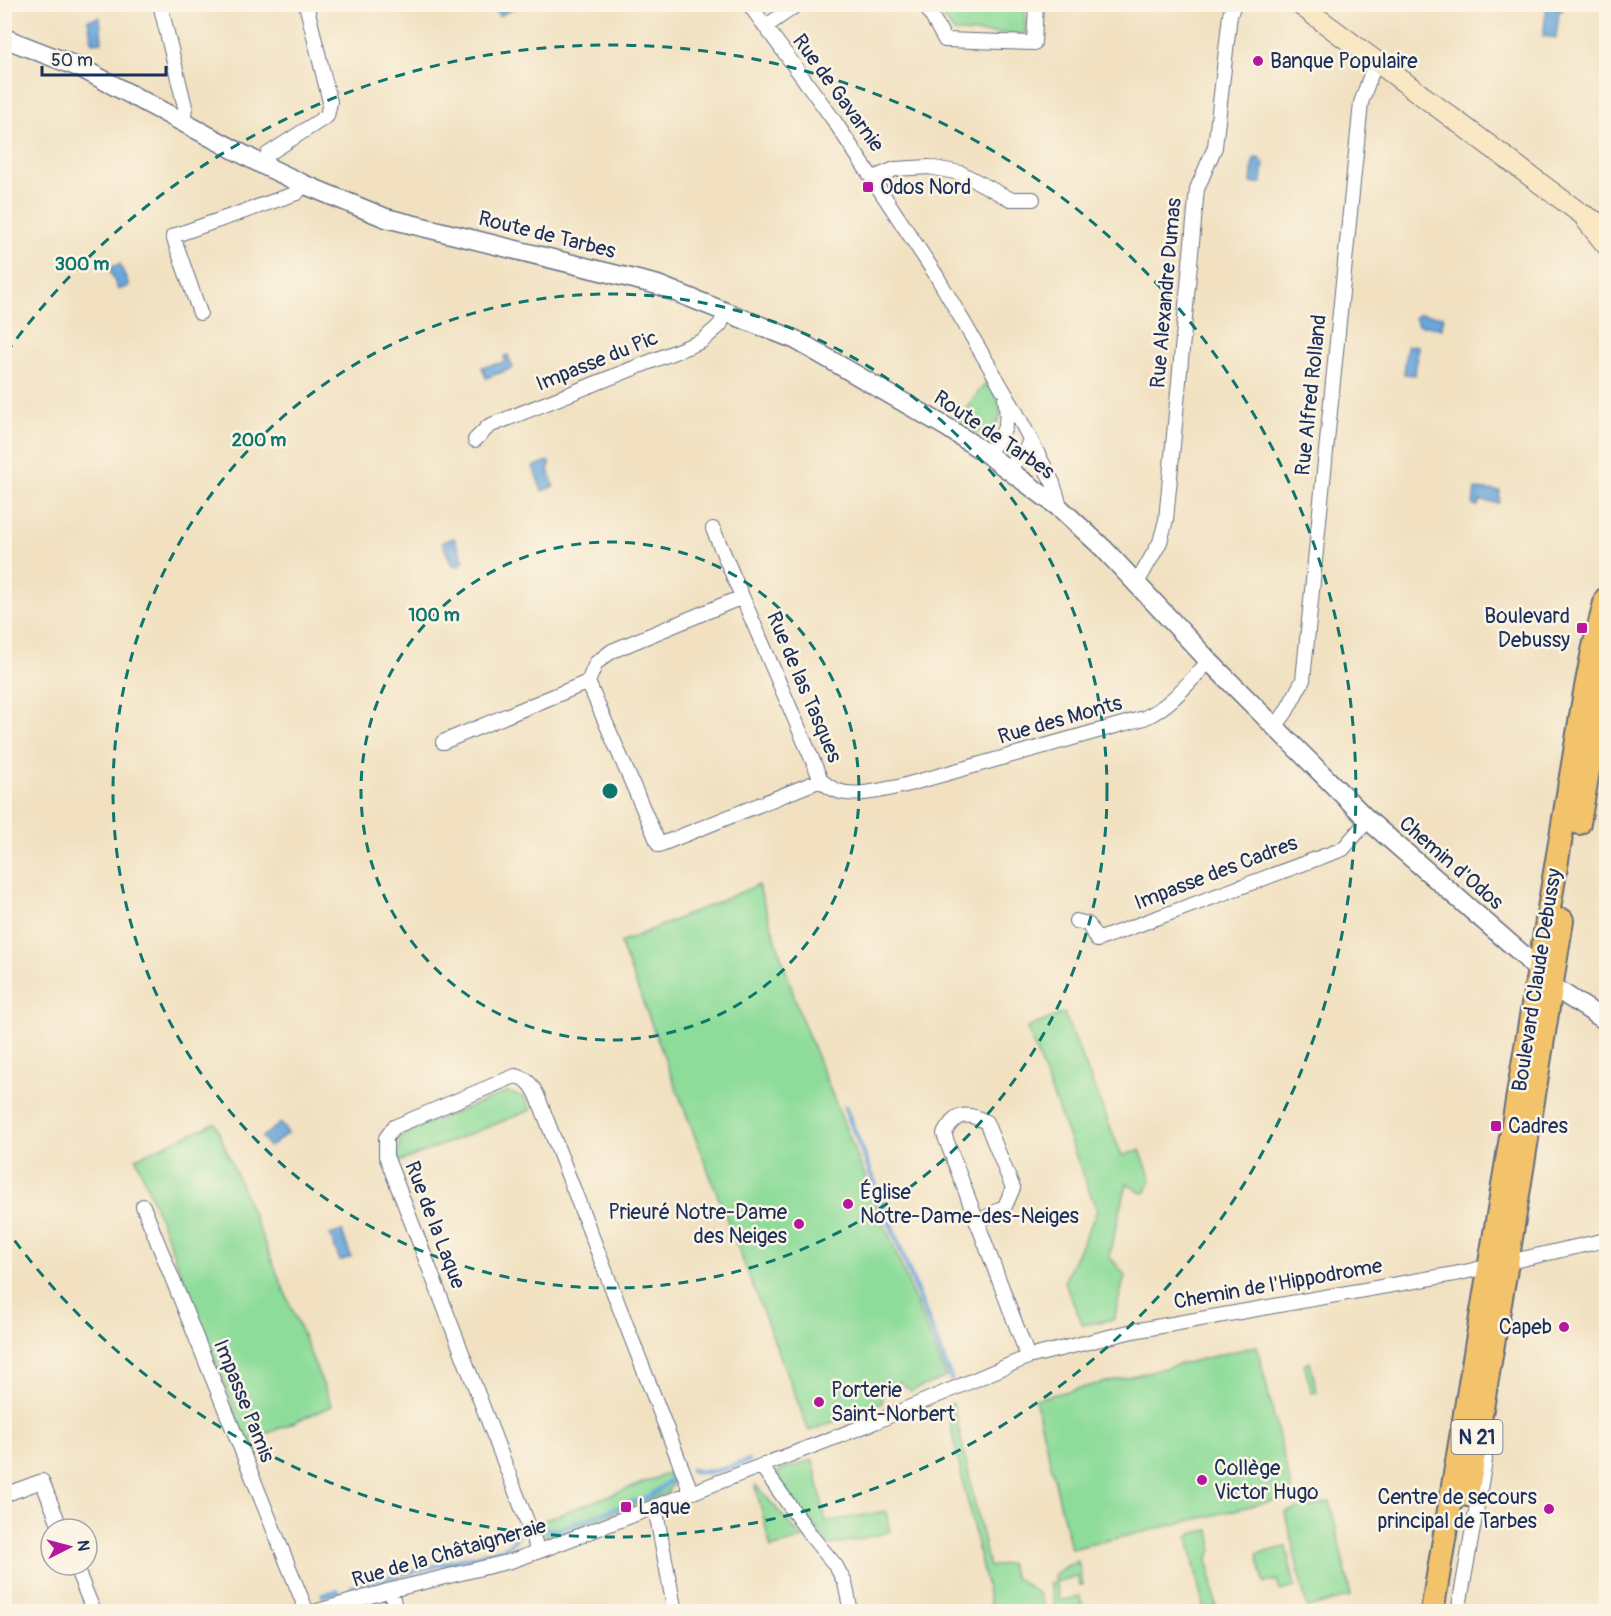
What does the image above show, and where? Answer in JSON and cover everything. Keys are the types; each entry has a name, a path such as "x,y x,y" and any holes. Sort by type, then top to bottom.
{"main road":[{"path":"1299,4 1580,213 1606,227"},
{"path":"1580,213 1606,245"},
{"name":"Boulevard Claude Debussy","path":"1432,1611 1498,1265 1545,979 1593,651 1606,599"},
{"name":"Boulevard Claude Debussy","path":"1545,979 1605,690"},
{"name":"Boulevard Claude Debussy","path":"1447,1611 1481,1417 1498,1265"}],"street":[{"path":"160,4 185,107 183,124"},
{"path":"263,165 268,154 327,116 330,102 306,4"},
{"name":"Rue de Gavarnie","path":"749,4 833,119 936,275 1030,439 1053,483 1060,509"},
{"path":"765,27 798,4"},
{"path":"925,4 945,40 1034,43 1036,4"},
{"name":"Rue Alexandre Dumas","path":"1137,583 1160,542 1166,520 1197,189 1215,147 1230,15 1234,4"},
{"name":"Route de Tarbes","path":"4,38 81,68 263,165 386,218 658,285 796,340 937,422 1004,466 1060,509 1137,583"},
{"name":"Rue Alfred Rolland","path":"1275,727 1287,712 1303,680 1361,103 1377,62"},
{"path":"873,178 895,169 929,167 961,173 1010,199 1033,199"},
{"path":"200,313 173,236 297,193 303,184"},
{"name":"Impasse du Pic","path":"475,440 489,426 702,341 720,326 726,312"},
{"name":"Rue de Gavarnie","path":"987,454 1005,430 1008,416 1004,391"},
{"path":"1004,466 1015,463 1026,453 1030,439"},
{"name":"Rue de las Tasques","path":"712,529 821,780 828,788 845,793 864,794 902,786"},
{"name":"Chemin d'Odos","path":"1137,583 1209,661 1368,820 1521,953 1545,979 1606,1021"},
{"name":"Rue de las Tasques","path":"588,682 596,663 612,651 742,597"},
{"name":"Rue des Monts","path":"902,786 1144,718 1167,704 1209,661"},
{"path":"443,742 588,682 659,845 821,780"},
{"name":"Impasse des Cadres","path":"1076,921 1088,924 1097,940 1342,849 1368,820"},
{"name":"Rue de la Laque","path":"537,1552 536,1542 386,1156 386,1138 394,1127 515,1076 523,1077 531,1084 537,1095 684,1473 688,1493"},
{"path":"977,1223 1005,1206 1012,1188 986,1122 973,1115 961,1116 950,1122 944,1134 977,1223 1028,1357"},
{"name":"Impasse Pamis","path":"143,1206 307,1611"},
{"name":"Chemin de l'Hippodrome","path":"962,1386 1028,1357 1133,1331 1498,1265 1606,1240"},
{"name":"Rue de la Châtaigneraie","path":"314,1611 511,1561 537,1552 688,1493 762,1467 962,1386"},
{"path":"1458,1611 1485,1461 1481,1417"},
{"path":"762,1467 836,1566 845,1583 851,1611"},
{"path":"4,1496 42,1481 56,1517"},
{"path":"655,1507 675,1611"},
{"path":"80,1577 94,1611"},
{"path":"392,1590 396,1611"}],"green space":[{"path":"935,5 1025,5 1025,34 954,32"},
{"path":"987,381 999,402 1000,418 989,430 978,433 970,431 955,423"},
{"path":"758,885 801,1017 946,1377 911,1391 900,1382 883,1389 882,1403 809,1431 620,943"},
{"path":"1064,1013 1122,1156 1140,1150 1151,1179 1146,1192 1141,1193 1127,1183 1109,1256 1125,1275 1114,1319 1083,1325 1064,1282 1097,1211 1027,1028"},
{"path":"507,1092 524,1097 531,1110 399,1162 401,1136"},
{"path":"215,1123 332,1406 247,1442 136,1158"},
{"path":"1257,1346 1293,1496 1071,1549 1035,1399"},
{"path":"1310,1362 1317,1392 1312,1393 1304,1364"},
{"path":"953,1403 989,1567 1009,1563 1014,1576 1039,1594 1046,1611 992,1611 946,1406"},
{"path":"813,1460 826,1522 886,1511 890,1532 829,1546 777,1477 780,1470"},
{"path":"669,1473 673,1483 667,1493 553,1537 541,1533 537,1523"},
{"path":"755,1484 803,1539 771,1548"},
{"path":"1330,1502 1351,1596 1307,1608 1285,1512"},
{"path":"1209,1530 1212,1550 1208,1559 1216,1607 1204,1610 1188,1537 1191,1534"},
{"path":"1286,1547 1295,1587 1280,1591 1277,1580 1264,1583 1257,1554"},
{"path":"1078,1561 1083,1585 1080,1585 1077,1576 1055,1582 1054,1576 1065,1567"},
{"path":"1055,1582 1060,1601 1080,1596 1084,1611 1056,1611 1049,1583"}],"water":[{"path":"500,5 516,5 517,7 499,16 494,8"},
{"path":"1547,6 1562,8 1562,11 1559,11 1556,38 1543,36"},
{"path":"100,17 102,42 92,43 88,20"},
{"path":"1255,158 1261,159 1264,163 1262,183 1251,183"},
{"path":"120,264 129,286 118,290 109,268"},
{"path":"1419,314 1443,316 1442,328 1418,325 1415,317"},
{"path":"1407,346 1418,346 1415,375 1404,374"},
{"path":"508,355 513,368 486,378 482,367 505,362 504,356"},
{"path":"548,461 550,465 548,470 554,486 542,491 533,467"},
{"path":"1475,489 1500,491 1499,503 1479,501 1478,506 1473,505"},
{"path":"454,538 464,560 460,566 452,565 442,542"},
{"path":"281,1123 288,1133 269,1147 262,1137"},
{"path":"342,1231 351,1257 340,1261 330,1235"}],"waterway":[{"path":"845,1107 951,1379"},
{"path":"691,1470 713,1471 748,1461"},
{"path":"542,1529 557,1530 652,1495 672,1479"},
{"path":"352,1587 503,1549 518,1536"},
{"path":"323,1595 338,1591"},
{"path":"269,1612 273,1610"}],"place":[{"name":"Banque Populaire","path":"1258,61"},
{"name":"Odos Nord","path":"868,187"},
{"name":"Boulevard Debussy","path":"1582,628"},
{"name":"Cadres","path":"1496,1126"},
{"name":"Église Notre-Dame-des-Neiges","path":"848,1204"},
{"name":"Prieuré Notre-Dame des Neiges","path":"799,1224"},
{"name":"Capeb","path":"1564,1327"},
{"name":"Porterie Saint-Norbert","path":"819,1402"},
{"name":"Collège Victor Hugo","path":"1202,1480"},
{"name":"Laque","path":"626,1507"},
{"name":"Centre de secours principal de Tarbes","path":"1549,1509"}]}
